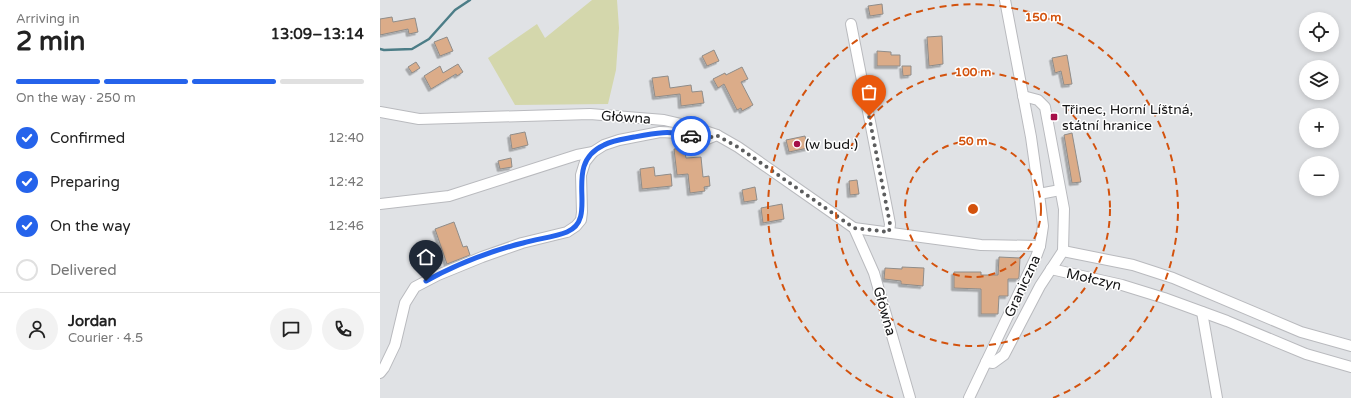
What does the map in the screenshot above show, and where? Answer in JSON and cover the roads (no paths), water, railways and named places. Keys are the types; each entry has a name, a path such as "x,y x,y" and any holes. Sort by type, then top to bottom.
{"street":[{"path":"1005,0 1031,137 1043,226 1040,246"},
{"path":"851,24 890,224 889,232"},
{"path":"1023,96 1038,100 1045,107 1064,209 1063,251 1051,269"},
{"name":"Główna","path":"380,112 419,119 590,114 664,120 690,126 716,135 738,147 854,228 874,272 910,398"},
{"path":"380,373 395,345 406,303 415,287 438,275 482,256 522,243 567,232 576,226 580,220 582,212 582,175 585,162 593,152 604,145 619,140 660,132 681,133 705,140 716,135"},
{"path":"380,204 449,196 577,155 593,152"},
{"path":"1039,194 1060,190"},
{"name":"Graniczna","path":"854,228 981,245 1040,246 969,398"},
{"path":"1063,251 1133,264 1173,278 1301,332 1351,346"},
{"name":"Mołczyn","path":"986,362 993,363 1004,356 1040,286 1051,269 1122,285 1202,312 1306,354 1351,367"},
{"path":"1202,312 1217,398"}],"waterway":[{"path":"380,49 412,49 429,39 455,10 470,0"}],"place":[{"name":"Třinec, Horní Líštná, státní hranice","path":"1054,117"},
{"name":"(w bud.)","path":"797,144"}]}
